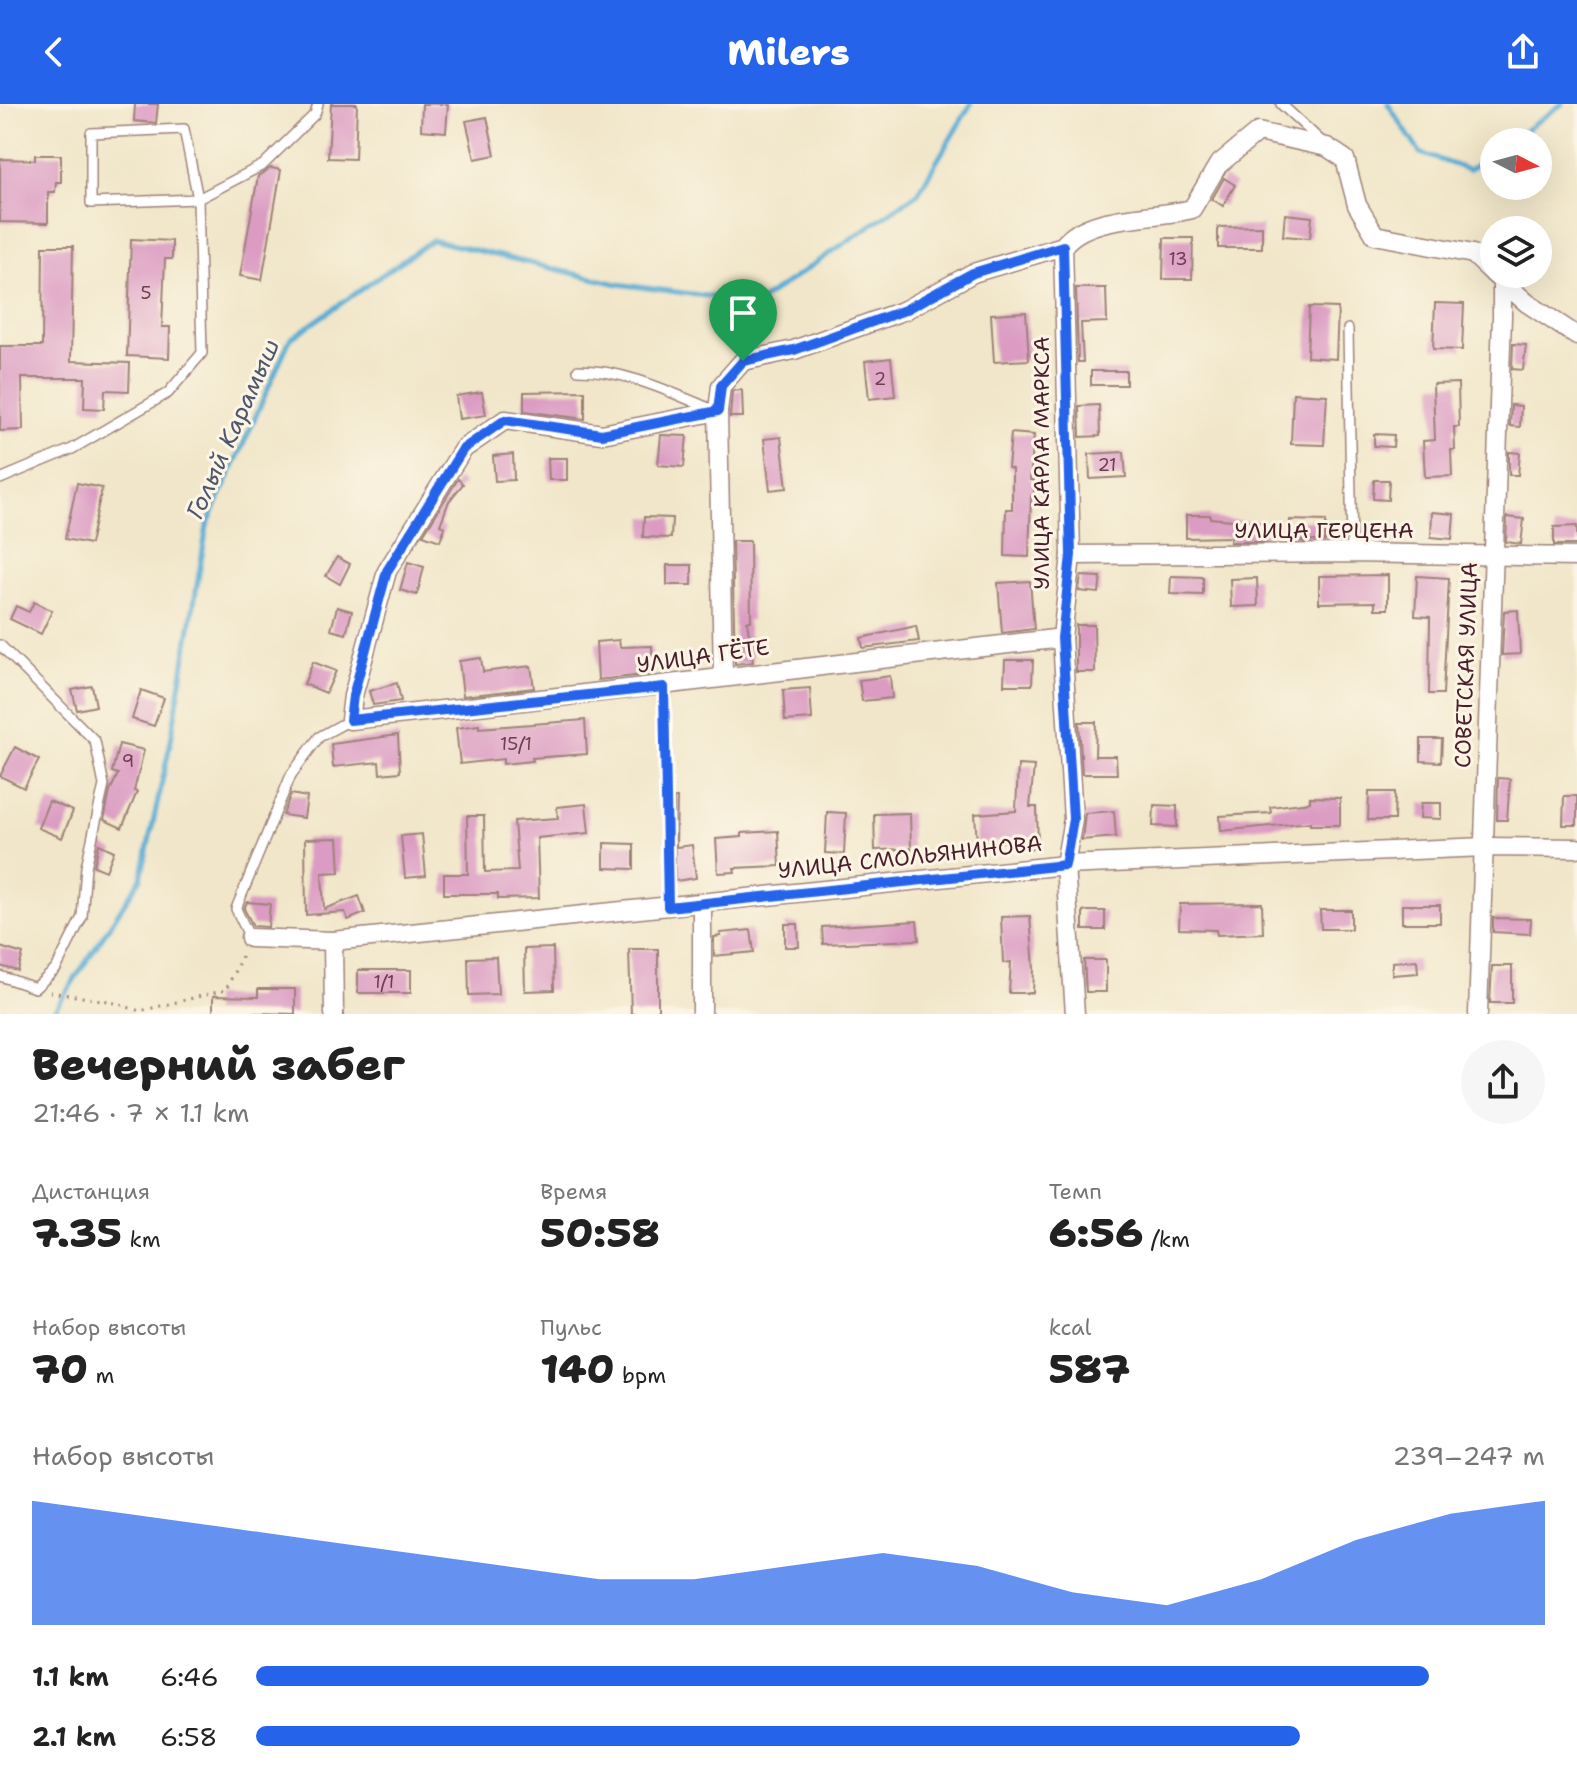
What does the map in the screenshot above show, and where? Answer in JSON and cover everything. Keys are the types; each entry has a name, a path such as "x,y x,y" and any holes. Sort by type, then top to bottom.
{"street":[{"path":"723,677 718,411 721,386 743,361 794,350 905,310 973,273 1063,246 1071,235 1108,221 1167,216 1192,209 1218,165 1258,132 1327,147 1345,159 1357,205 1375,235 1473,254 1480,260"},
{"name":"УЛИЦА КАРЛА МАРКСА","path":"1063,246 1071,555 1062,638 1073,819 1065,865 1075,1014"},
{"name":"СОВЕТСКАЯ УЛИЦА","path":"1478,1014 1502,317 1498,288"},
{"path":"1510,288 1527,303 1577,336"},
{"path":"350,720 353,696 387,571 463,449 505,420 602,434 718,411"},
{"name":"УЛИЦА ГЕРЦЕНА","path":"1071,555 1352,553 1577,557"},
{"name":"УЛИЦА ГЁТЕ","path":"350,720 664,687 723,677 1062,638"},
{"name":"УЛИЦА СМОЛЬЯНИНОВА","path":"250,938 333,941 1065,865 1485,847 1577,848"},
{"path":"702,904 702,1014"},
{"path":"333,941 334,1014"}],"lane":[{"path":"0,479 72,449 168,393 202,353 198,199 184,129 91,133 91,203 198,199 263,165 315,114 318,104"},
{"path":"1281,104 1327,147"},
{"path":"1348,329 1352,553"},
{"path":"578,370 599,370 642,381 718,411"},
{"path":"0,645 95,741 104,785 86,867 82,917 56,969 35,988 0,976"},
{"path":"664,687 668,907"},
{"path":"250,938 236,909 291,775 319,737 350,720"}],"path":[{"path":"46,992 108,1001 140,1011 226,990 250,938"}],"building":[{"path":"135,104 158,104 156,123 134,121"},
{"path":"331,104 357,104 355,159 328,158"},
{"path":"422,104 448,104 446,132 421,130"},
{"path":"487,117 495,155 475,159 466,121"},
{"path":"35,155 61,155 61,182 56,182 55,192 48,192 48,223 0,222 0,159 35,160"},
{"path":"271,168 281,170 262,280 240,276 258,176"},
{"path":"1224,178 1235,185 1223,206 1212,199"},
{"path":"1285,214 1312,217 1310,238 1283,236"},
{"path":"1262,226 1262,248 1218,248 1218,227"},
{"path":"1164,238 1193,238 1192,279 1163,279"},
{"path":"131,239 172,241 172,259 165,259 162,327 170,327 169,358 127,356"},
{"path":"43,246 73,246 71,361 130,363 129,391 105,390 104,409 84,408 85,378 22,378 23,430 0,431 0,346 42,346"},
{"path":"1076,288 1106,288 1107,322 1081,323 1083,362 1078,362"},
{"path":"1435,303 1464,304 1462,350 1433,349"},
{"path":"1309,307 1338,308 1336,359 1307,357"},
{"path":"1026,312 1029,360 994,362 991,314"},
{"path":"1513,344 1526,345 1523,370 1512,369"},
{"path":"891,358 895,396 869,399 865,361"},
{"path":"1091,371 1126,371 1126,385 1091,385"},
{"path":"1458,383 1459,427 1454,427 1452,476 1425,477 1423,441 1435,440 1433,384"},
{"path":"742,390 743,417 730,417 732,391"},
{"path":"585,391 585,419 524,411 524,392"},
{"path":"482,392 486,415 459,419 456,396"},
{"path":"1293,393 1327,395 1324,445 1291,444"},
{"path":"1099,405 1100,436 1080,437 1079,406"},
{"path":"1511,405 1521,406 1520,427 1510,426"},
{"path":"1011,433 1034,435 1030,480 1034,480 1034,495 1031,496 1029,557 1005,556 1006,509 1012,509 1012,469 1008,468"},
{"path":"1374,434 1394,435 1393,447 1374,446"},
{"path":"661,435 687,436 684,467 658,465"},
{"path":"781,437 787,488 770,490 764,439"},
{"path":"1124,452 1126,477 1090,479 1089,454"},
{"path":"1509,452 1520,453 1518,475 1509,475"},
{"path":"513,454 514,480 495,481 493,456"},
{"path":"548,458 567,458 567,480 549,480"},
{"path":"458,479 463,484 449,501 440,525 445,527 440,541 423,535"},
{"path":"1374,480 1389,480 1388,500 1373,499"},
{"path":"77,483 102,488 90,544 65,539"},
{"path":"1432,512 1454,514 1452,539 1431,537"},
{"path":"1186,515 1266,523 1265,542 1230,542 1231,537 1186,538"},
{"path":"644,517 672,518 671,538 643,537"},
{"path":"1507,517 1524,519 1521,544 1506,542"},
{"path":"1290,520 1326,521 1325,541 1289,541"},
{"path":"1577,526 1577,545 1554,545 1554,527"},
{"path":"732,541 750,541 751,621 747,621 753,662 735,664"},
{"path":"337,557 350,564 340,584 326,576"},
{"path":"408,562 424,567 417,595 400,590"},
{"path":"667,565 692,565 692,585 667,585"},
{"path":"1388,575 1388,609 1375,609 1375,602 1319,603 1319,576"},
{"path":"1081,576 1101,577 1099,593 1079,591"},
{"path":"1171,576 1203,577 1203,595 1170,594"},
{"path":"1417,576 1449,578 1443,694 1429,694 1430,617 1415,616"},
{"path":"1257,578 1258,606 1231,607 1230,579"},
{"path":"1030,581 1034,629 1002,633 998,583"},
{"path":"34,602 52,611 41,634 10,619 16,606 29,612"},
{"path":"337,607 352,611 346,634 331,630"},
{"path":"1518,610 1520,654 1502,655 1504,611"},
{"path":"1076,625 1094,625 1095,672 1076,672"},
{"path":"916,626 919,641 863,648 861,638"},
{"path":"619,640 620,647 652,646 653,674 598,680 596,642"},
{"path":"481,658 483,672 531,666 534,688 463,696 459,661"},
{"path":"1005,660 1033,660 1032,685 1004,685"},
{"path":"313,662 336,671 326,693 304,684"},
{"path":"890,676 892,698 862,701 859,680"},
{"path":"397,683 401,701 373,705 369,691"},
{"path":"92,686 96,706 77,710 72,690"},
{"path":"810,688 812,719 785,721 783,690"},
{"path":"141,690 164,698 154,726 132,719"},
{"path":"585,720 587,754 532,758 533,761 503,764 503,759 460,764 456,728"},
{"path":"1079,722 1096,722 1095,756 1116,756 1117,774 1082,774"},
{"path":"398,735 400,772 380,774 379,762 333,767 331,744"},
{"path":"1421,739 1442,739 1441,762 1421,761"},
{"path":"119,744 144,750 134,791 137,792 122,828 104,820 110,791 118,774 112,772"},
{"path":"15,747 39,760 24,788 0,776"},
{"path":"1018,765 1034,766 1030,807 1037,807 1038,848 1016,849 1016,841 977,843 975,814 1016,811"},
{"path":"1498,778 1510,779 1507,820 1497,820"},
{"path":"1369,792 1395,792 1394,820 1368,820"},
{"path":"291,794 307,797 304,818 283,815"},
{"path":"1564,796 1577,796 1577,825 1563,825"},
{"path":"1310,797 1340,798 1340,825 1310,825 1310,822 1221,831 1220,816 1271,813 1270,807 1310,802"},
{"path":"674,798 677,798 676,847 692,845 696,878 675,881"},
{"path":"49,801 73,811 62,838 38,828"},
{"path":"1421,803 1441,803 1441,819 1420,818"},
{"path":"586,804 589,833 537,838 539,898 498,899 498,894 444,894 444,874 468,874 467,816 484,816 485,872 518,871 514,821 558,818 557,807"},
{"path":"1154,805 1177,806 1177,827 1153,826"},
{"path":"1114,811 1116,837 1082,840 1085,813"},
{"path":"827,812 846,813 844,854 825,853"},
{"path":"910,813 911,849 875,850 874,814"},
{"path":"778,831 780,866 734,868 735,872 718,873 716,839 742,837 742,833"},
{"path":"422,834 426,876 405,878 401,836"},
{"path":"338,838 340,872 322,873 324,909 359,896 365,913 348,920 345,912 306,915 305,839"},
{"path":"604,843 634,844 634,869 604,868"},
{"path":"99,844 114,851 106,871 94,866"},
{"path":"247,902 270,904 268,927 253,926 244,909"},
{"path":"1262,903 1263,933 1217,935 1216,930 1179,929 1180,904"},
{"path":"1402,905 1440,905 1440,923 1402,923"},
{"path":"1320,910 1351,910 1351,929 1321,929"},
{"path":"1083,911 1105,911 1105,930 1083,930"},
{"path":"1030,916 1033,993 1009,993 1011,962 1003,963 1001,917"},
{"path":"1493,918 1531,919 1530,934 1493,932"},
{"path":"917,921 919,940 823,944 822,927"},
{"path":"785,924 798,924 799,947 785,947"},
{"path":"751,930 754,952 714,956 714,937 721,936 720,933"},
{"path":"0,947 23,954 18,971 0,966"},
{"path":"553,948 554,990 525,991 524,949"},
{"path":"629,949 658,949 658,1014 631,1014"},
{"path":"496,957 498,994 469,995 468,958"},
{"path":"1084,960 1106,960 1106,992 1086,992"},
{"path":"1417,960 1418,973 1392,975 1392,962"},
{"path":"1492,966 1512,966 1512,1003 1490,1003"},
{"path":"358,970 411,970 411,993 358,993"},
{"path":"258,989 295,989 295,1014 213,1012 213,996 258,997"}],"waterway":[{"name":"Голый Карамыш","path":"52,1014 141,878 171,740 207,526 290,339 432,240 618,284 757,303 918,193 971,104"},
{"name":"Голый Карамыш","path":"1388,104 1420,153 1469,170 1480,162"},
{"name":"Голый Карамыш","path":"1529,128 1562,104"}],"route":[{"path":"1063,246 1071,555 1062,638 1073,819 1065,865 668,907 664,687 350,720 353,696 387,571 463,449 505,420 602,434 718,411 721,386 743,361 794,350 905,310 973,273 1063,246"}]}
